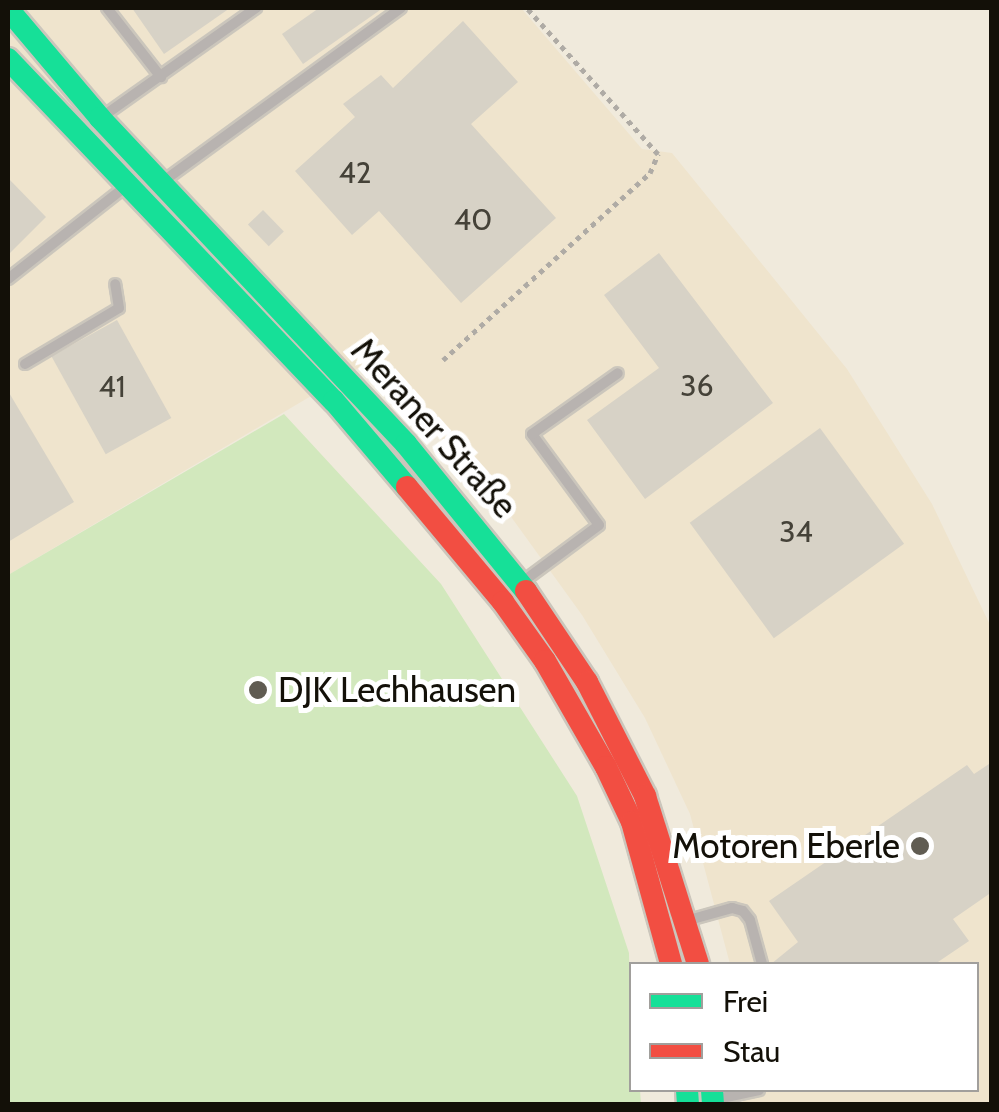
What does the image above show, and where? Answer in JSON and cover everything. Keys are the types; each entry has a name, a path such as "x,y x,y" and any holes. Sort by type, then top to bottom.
{"main road":[{"name":"Meraner Straße","path":"8,9 16,34 91,126"},
{"name":"Meraner Straße","path":"8,59 91,126 145,178 406,444 520,583 587,682 645,796 688,920 698,962"},
{"name":"Meraner Straße","path":"145,178 379,450 545,661 606,766 632,822 664,926 671,962"}],"lane":[{"path":"107,8 162,77"},
{"path":"91,126 256,8"},
{"path":"8,279 145,178 402,8"},
{"path":"25,364 119,308 115,284"},
{"path":"520,583 598,525 532,434 618,374"},
{"path":"664,926 732,908 743,911 750,920 761,962"},
{"path":"688,1098 748,1092"}],"path":[{"path":"443,360 650,174 658,154 527,8"}],"shaded area":[{"path":"8,8 521,8 642,149 672,153 847,369 932,504 991,627 991,1104 743,1104 742,1092 979,1092 979,962 729,962 690,814 645,718 582,615 509,514 372,360 8,575"}],"green space":[{"name":"DJK Lechhausen","path":"284,414 441,584 577,796 629,953 629,1092 640,1092 641,1104 8,1104 8,575"}],"building":[{"path":"132,8 230,8 164,54"},
{"path":"319,8 383,8 303,64 282,34"},
{"path":"463,21 518,82 471,124 556,218 461,303 379,211 352,235 295,171 355,117 343,104 381,75 393,88"},
{"path":"8,178 46,217 8,255"},
{"path":"263,210 284,232 269,246 248,225"},
{"path":"659,253 773,403 645,499 587,420 659,368 604,295"},
{"path":"117,320 171,418 106,454 51,356"},
{"path":"8,391 74,502 8,542"},
{"path":"820,428 904,544 774,638 690,523"},
{"name":"Motoren Eberle","path":"992,762 992,892 953,919 969,941 938,962 773,962 798,942 769,901 967,765 974,774"}],"traffic: fast":[{"path":"8,9 100,118 406,444 526,591"},
{"path":"8,59 334,401 407,487"},
{"path":"687,1092 688,1104"},
{"path":"712,1092 713,1104"}],"traffic: jam":[{"path":"407,487 503,602 545,661 606,767 632,822 670,962"},
{"path":"526,591 587,682 645,796 697,962"}],"place":[{"name":"DJK Lechhausen","path":"258,690"},
{"name":"Motoren Eberle","path":"920,846"}]}
